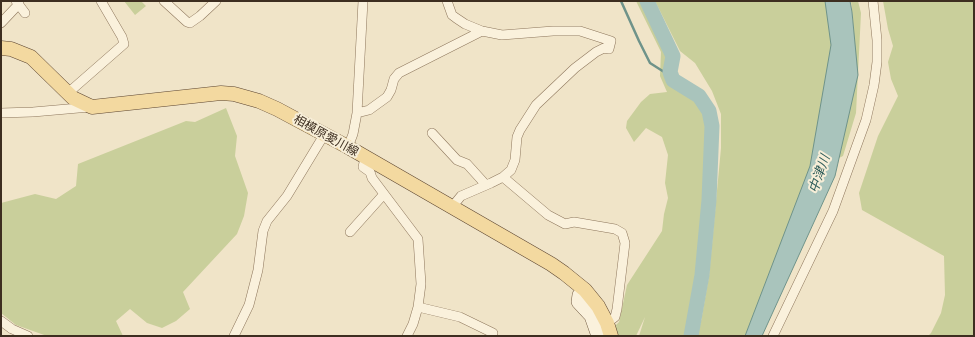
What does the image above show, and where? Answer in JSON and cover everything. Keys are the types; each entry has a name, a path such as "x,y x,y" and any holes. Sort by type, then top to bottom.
{"main road":[{"path":"1,48 11,48 31,57 68,93 79,102 92,107"},
{"name":"相模原愛川線","path":"92,107 221,93 234,94 259,101 277,109 348,148 551,264 585,290 598,306 609,329"}],"street":[{"path":"164,1 190,23 216,1"},
{"path":"348,148 353,134 357,113 363,1"},
{"path":"446,1 448,8 456,18 465,24 482,31 502,35 553,31 580,31 611,41 609,49 604,48 596,52 575,68 536,105 517,137 513,168 503,177 461,196 452,207"},
{"path":"774,336 833,211 866,120 874,85 877,62 877,40 873,1"},
{"path":"68,93 124,44 122,37 103,2"},
{"path":"1,23 17,3 25,12"},
{"path":"357,113 369,110 387,97 394,79 399,73 482,31"},
{"path":"1,113 92,107"},
{"path":"432,133 457,160 466,164 486,185"},
{"path":"234,336 250,298 258,270 263,230 267,221 287,196 324,135"},
{"path":"365,158 363,167 370,172 372,178 418,240 421,284 418,307 413,324 407,336"},
{"path":"503,177 548,216 566,224 574,222 618,230 622,233 625,243 617,309 609,329"},
{"path":"350,232 357,220 384,194"},
{"path":"585,290 579,295 578,302 591,316 598,336"},
{"path":"418,307 460,317 493,334"},
{"path":"1,321 12,329 28,336"}],"green space":[{"path":"124,1 141,1 146,6 135,15"},
{"path":"636,1 644,1 666,49 667,61 664,76 677,89 702,107 710,146 700,263 687,336 639,336 645,317 636,336 617,336 615,326 619,322 627,285 662,231 668,198 665,183 668,155 662,137 646,128 634,142 626,128 627,121 641,102 650,94 667,92 660,76 661,52"},
{"path":"655,1 830,1 832,78 818,139 805,185 745,336 697,336 709,276 721,148 721,114 712,91 695,63 680,51"},
{"path":"851,1 858,1 861,13 856,113 843,156 837,159 854,49"},
{"path":"883,1 974,1 974,336 928,336 941,313 945,295 944,256 862,210 859,193 878,136 898,96 891,79 888,62 893,46"},
{"path":"226,108 237,136 235,156 248,193 244,216 237,234 183,292 190,309 176,321 162,328 147,323 130,309 116,321 123,336 47,336 16,325 1,313 1,203 35,194 56,199 76,186 78,164 186,121 195,122"}],"water":[{"name":"中津川","path":"825,1 850,1 858,75 835,176 762,336 745,336 810,166 831,45"}],"waterway":[{"path":"621,1 650,63 672,77"},
{"path":"647,1 673,56 670,72 673,80 699,96 709,111 712,126 709,200 702,275 691,336"}]}
